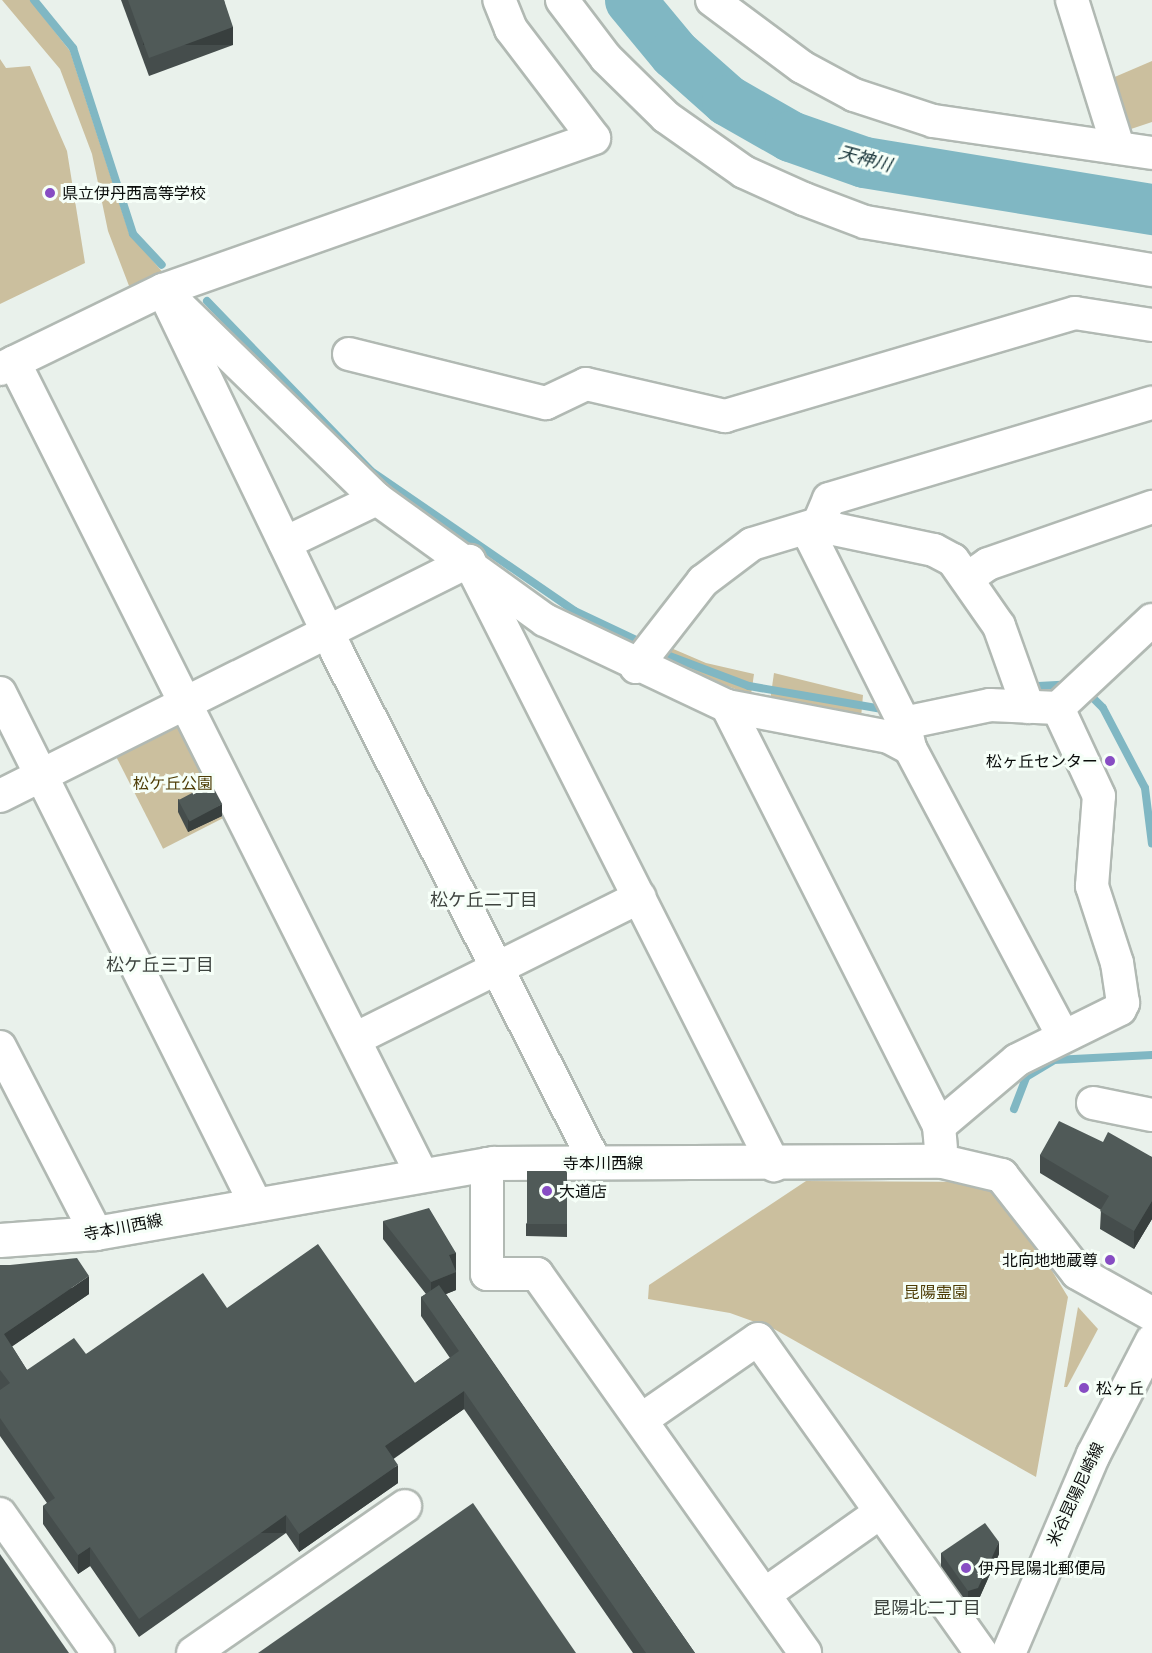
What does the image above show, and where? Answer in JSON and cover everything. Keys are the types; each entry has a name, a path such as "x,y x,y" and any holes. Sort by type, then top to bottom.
{"main road":[{"name":"寺本川西線","path":"0,1240 96,1233 254,1201 487,1164 595,1162 774,1165 942,1161 1001,1175 1077,1272 1152,1314"},
{"name":"米谷昆陽尼崎線","path":"1008,1653 1093,1454 1152,1340"}],"street":[{"path":"421,1173 186,704 7,366 163,290 594,138 511,29 499,0"},
{"path":"562,0 606,58 666,117 744,172 804,199 865,222 1152,270"},
{"path":"712,0 802,67 854,95 933,121 1152,153"},
{"path":"1072,0 1118,147"},
{"path":"163,290 377,499 469,561 545,620 636,667 727,706 888,737 907,736 990,705 1043,707 1152,620"},
{"path":"163,290 285,543 595,1162"},
{"path":"367,350 520,383 546,403 586,384 645,386 725,416 1075,313 1152,325"},
{"path":"1062,1034 907,736 812,539 815,525 829,499 1152,403"},
{"path":"285,543 377,499"},
{"path":"968,578 988,564 1152,507"},
{"path":"636,667 704,581 752,544 815,525 934,550 953,560 968,578 1009,642 1043,707 1099,796 1092,886 1117,963 1123,1003 1120,1010 1062,1034 987,1082 955,1117 939,1126"},
{"path":"0,796 469,561"},
{"path":"469,561 774,1165"},
{"path":"0,693 254,1201"},
{"path":"727,706 939,1126 942,1161"},
{"path":"355,1039 640,897"},
{"path":"0,1047 96,1233"},
{"path":"1093,1103 1151,1110"},
{"path":"487,1164 486,1277 537,1274 805,1653"},
{"path":"641,1420 758,1339 878,1514 981,1653"},
{"path":"193,1653 405,1506"},
{"path":"0,1514 98,1653"},
{"path":"765,1594 878,1514"}],"green space":[{"path":"2,0 30,0 70,51 129,233 165,275 131,291 108,231 92,154 60,69"},
{"path":"0,59 6,68 30,66 67,151 85,263 0,304"},
{"path":"1152,61 1152,122 1119,133 1103,82"},
{"path":"664,645 706,663 754,674 751,695 656,659"},
{"path":"774,673 863,695 861,718 770,701"},
{"name":"松ケ丘公園","path":"184,718 233,813 163,849 115,753"},
{"name":"昆陽霊園","path":"806,1181 977,1182 1010,1202 1068,1297 1036,1477 774,1329 730,1313 648,1299 649,1285"},
{"path":"1078,1307 1098,1329 1067,1387 1064,1387"}],"building":[{"path":"128,0 224,0 233,27 149,58"},
{"path":"211,783 222,804 190,822 178,800"},
{"path":"1059,1121 1103,1142 1108,1132 1152,1157 1152,1201 1134,1231 1100,1211 1109,1196 1040,1155"},
{"path":"527,1171 567,1171 567,1224 527,1224"},
{"path":"429,1208 456,1253 449,1255 456,1272 431,1282 383,1221"},
{"path":"318,1244 415,1383 459,1351 421,1297 439,1285 695,1653 646,1653 464,1391 385,1446 398,1465 299,1534 286,1515 139,1619 90,1547 78,1555 43,1506 55,1498 0,1418 0,1390 10,1383 0,1370 0,1265 77,1258 89,1276 4,1334 27,1370 74,1338 86,1354 203,1273 227,1308"},
{"path":"473,1503 576,1653 258,1653"},
{"path":"985,1523 999,1542 978,1588 968,1591 941,1553"},
{"path":"0,1554 69,1653 0,1653"}],"waterway":[{"path":"34,0 73,48 133,234 162,265"},
{"name":"天神川","path":"630,0 674,53 727,100 790,136 864,162 1152,209"},
{"path":"207,301 371,471 575,611 636,640"},
{"path":"659,652 749,686 882,709"},
{"path":"1038,686 1071,684"},
{"path":"1085,690 1103,708 1145,788 1152,844"},
{"path":"1014,1109 1026,1077 1054,1060 1152,1055"}],"place":[{"name":"県立伊丹西高等学校","path":"50,193"},
{"name":"松ヶ丘センター","path":"1110,761"},
{"name":"大道店","path":"547,1191"},
{"name":"北向地地蔵尊","path":"1110,1260"},
{"name":"松ヶ丘","path":"1084,1388"},
{"name":"伊丹昆陽北郵便局","path":"966,1568"}],"district":[{"name":"松ケ丘二丁目","path":"484,900"},
{"name":"松ケ丘三丁目","path":"160,965"},
{"name":"昆陽北二丁目","path":"927,1608"}]}
